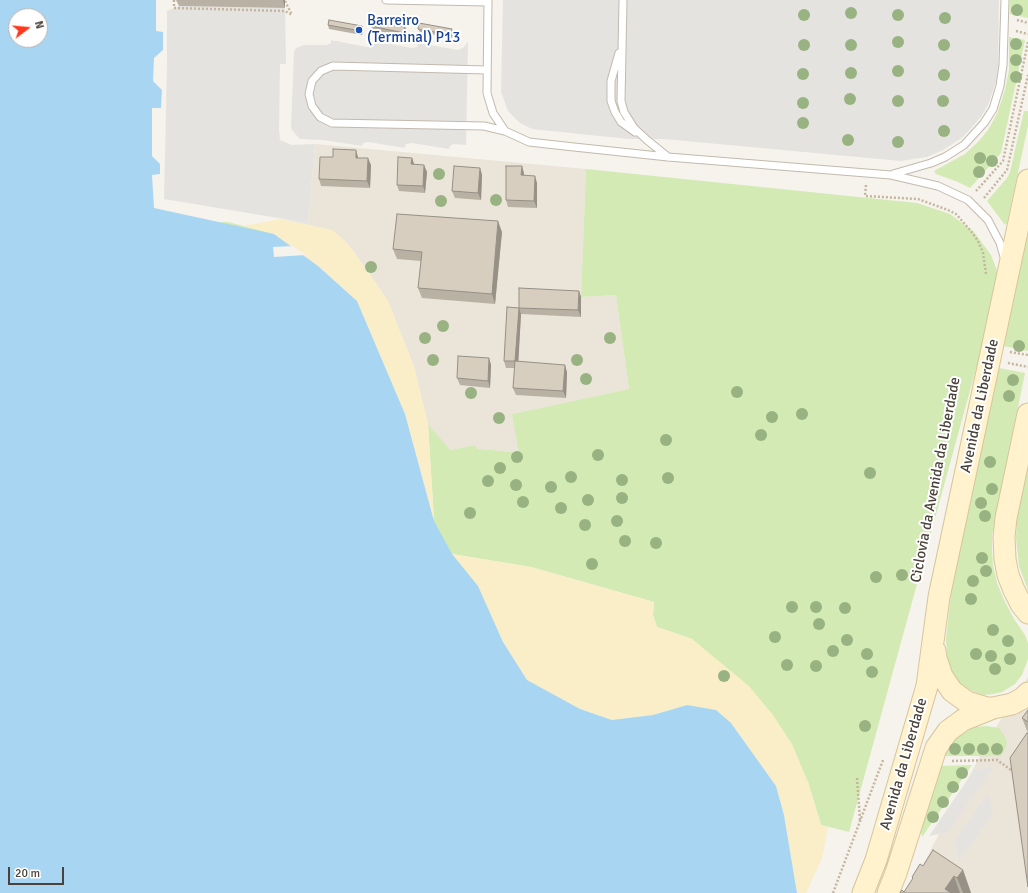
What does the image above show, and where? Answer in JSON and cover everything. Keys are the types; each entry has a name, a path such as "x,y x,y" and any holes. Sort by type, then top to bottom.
{"main road":[{"name":"Avenida da Liberdade","path":"863,893 876,860 927,686 933,632 939,597 1028,180"},
{"path":"1028,414 1006,518 1004,537 1005,559 1008,575 1021,604 1028,613"},
{"name":"Avenida da Liberdade","path":"933,632 936,658 942,676 952,691 967,702 987,708 993,708"},
{"name":"Avenida da Liberdade","path":"888,893 896,873 936,748 948,731 964,720 993,708 1012,704 1023,698 1028,693"}],"lane":[{"path":"386,0 488,1 487,93 493,113 505,131"},
{"path":"623,0 621,101 624,112 634,128 668,157"},
{"path":"891,175 931,163 945,157 964,145 984,124 993,109 1000,86 1004,65 1005,0"},
{"path":"487,70 333,66 321,71 312,81 309,94 312,106 316,112 320,117 332,123 484,126 505,131 530,142 668,157 866,172 891,175 938,186 968,200 988,220 1000,242 1006,262 1005,288"}],"path":[{"path":"174,0 174,8 285,11 292,15 286,1"},
{"path":"956,214 1003,161 1028,42"},
{"path":"963,222 1004,176 1007,170 1028,75"},
{"path":"866,172 865,196 918,199 956,214 972,231 978,241 983,252 987,276"},
{"path":"920,584 922,570"},
{"path":"833,893 884,755"},
{"path":"933,759 942,762 997,760 1011,770 1015,764"},
{"path":"857,778 860,822"}],"shaded area":[{"path":"503,0 999,0 998,67 996,82 988,105 981,117 963,137 943,150 927,157 901,161 664,139 629,139 532,129 520,123 508,111 501,92"},
{"path":"179,6 285,8 286,64 280,64 280,140 292,145 315,144 308,223 164,199 167,11"},
{"path":"331,40 367,47 373,45 374,41 412,48 417,47 418,43 458,50 463,48 468,42 466,145 453,144 449,149 412,143 406,144 405,148 368,142 363,143 362,146 323,140 300,139 292,130 291,126 294,52 296,48 304,45 327,45 331,43"},
{"path":"315,144 586,169 581,297 616,295 629,389 512,414 520,453 478,449 475,445 449,450 428,424 414,367 388,301 354,252 345,241 332,230 280,219 308,223"},
{"path":"1028,677 1028,893 908,893 991,735"},
{"path":"993,767 948,832 929,836 974,770"},
{"path":"988,793 993,813 959,861 955,842"}],"green space":[{"path":"1010,0 1028,0 1028,18 1010,14"},
{"path":"1009,37 1025,40 1001,153 970,188 936,174 934,171 965,154 988,130 997,114 1005,90 1009,70"},
{"path":"1024,111 1028,111 1028,126 1007,223 1005,225 987,201 1007,178 1010,172"},
{"path":"586,169 917,203 950,214 974,232 991,255 1000,281 849,832 821,825 808,782 715,659 692,639 657,627 653,615 654,602 531,567 452,554 496,626 170,224 228,222 274,234 434,519 428,424 450,450 475,445 478,449 519,453 512,414 629,389 616,295 581,297"},
{"path":"1028,232 1028,351 1004,346"},
{"path":"999,368 1025,373 992,535 993,566 997,583 1004,600 1014,619 1025,635 1028,643 1028,659 1022,675 1015,684 1002,692 983,695 963,686 956,679 950,667 947,655 946,639 952,585"},
{"path":"1028,467 1028,590 1019,566 1016,538 1017,518"},
{"path":"987,726 999,728 1005,737 1007,743 1001,756 944,756 950,743 958,736 975,727"},
{"path":"972,765 922,837 921,831 940,766"}],"sand":[{"path":"280,219 332,230 345,241 354,252 388,301 414,367 428,424 434,521 405,414 357,301 318,266 274,234 243,226"},
{"path":"452,554 531,567 654,602 653,615 657,627 692,639 749,686 773,715 792,744 808,782 821,825 828,827 822,858 806,893 797,893 784,815 776,786 731,723 687,705 653,715 612,720 580,709 527,680"}],"water":[{"path":"0,0 156,0 156,31 163,32 163,50 154,58 153,81 162,90 161,108 152,108 152,156 160,164 160,174 152,175 154,208 274,234 318,266 357,301 405,414 434,521 452,554 478,586 503,642 527,680 580,709 612,720 653,715 687,705 716,710 731,723 776,786 784,815 797,893 0,893"}],"pier":[{"path":"293,246 306,255 274,257 273,247"}],"building":[{"path":"329,20 362,26 361,31 328,25"},
{"path":"372,21 405,27 404,33 371,26"},
{"path":"419,23 452,29 451,35 418,29"},
{"path":"333,149 356,150 356,158 368,158 367,181 319,179 320,157 333,157"},
{"path":"398,157 412,158 411,164 424,165 423,186 397,185"},
{"path":"454,166 480,168 478,193 452,191"},
{"path":"506,166 522,166 521,175 535,176 534,201 506,200"},
{"path":"397,214 498,221 492,294 418,288 422,252 393,249"},
{"path":"519,288 579,291 578,310 519,308"},
{"path":"507,307 519,308 515,361 504,361"},
{"path":"458,356 489,358 488,381 457,378"},
{"path":"515,361 565,365 563,391 513,388"},
{"path":"1028,710 1028,722 1022,718"},
{"path":"1027,733 1028,734 1028,887 1010,758"},
{"path":"933,850 963,870 957,878 954,876 945,889 951,893 900,893 902,890 904,892 920,864 923,866"}],"place":[{"name":"Barreiro (Terminal) P13","path":"359,30"}]}
